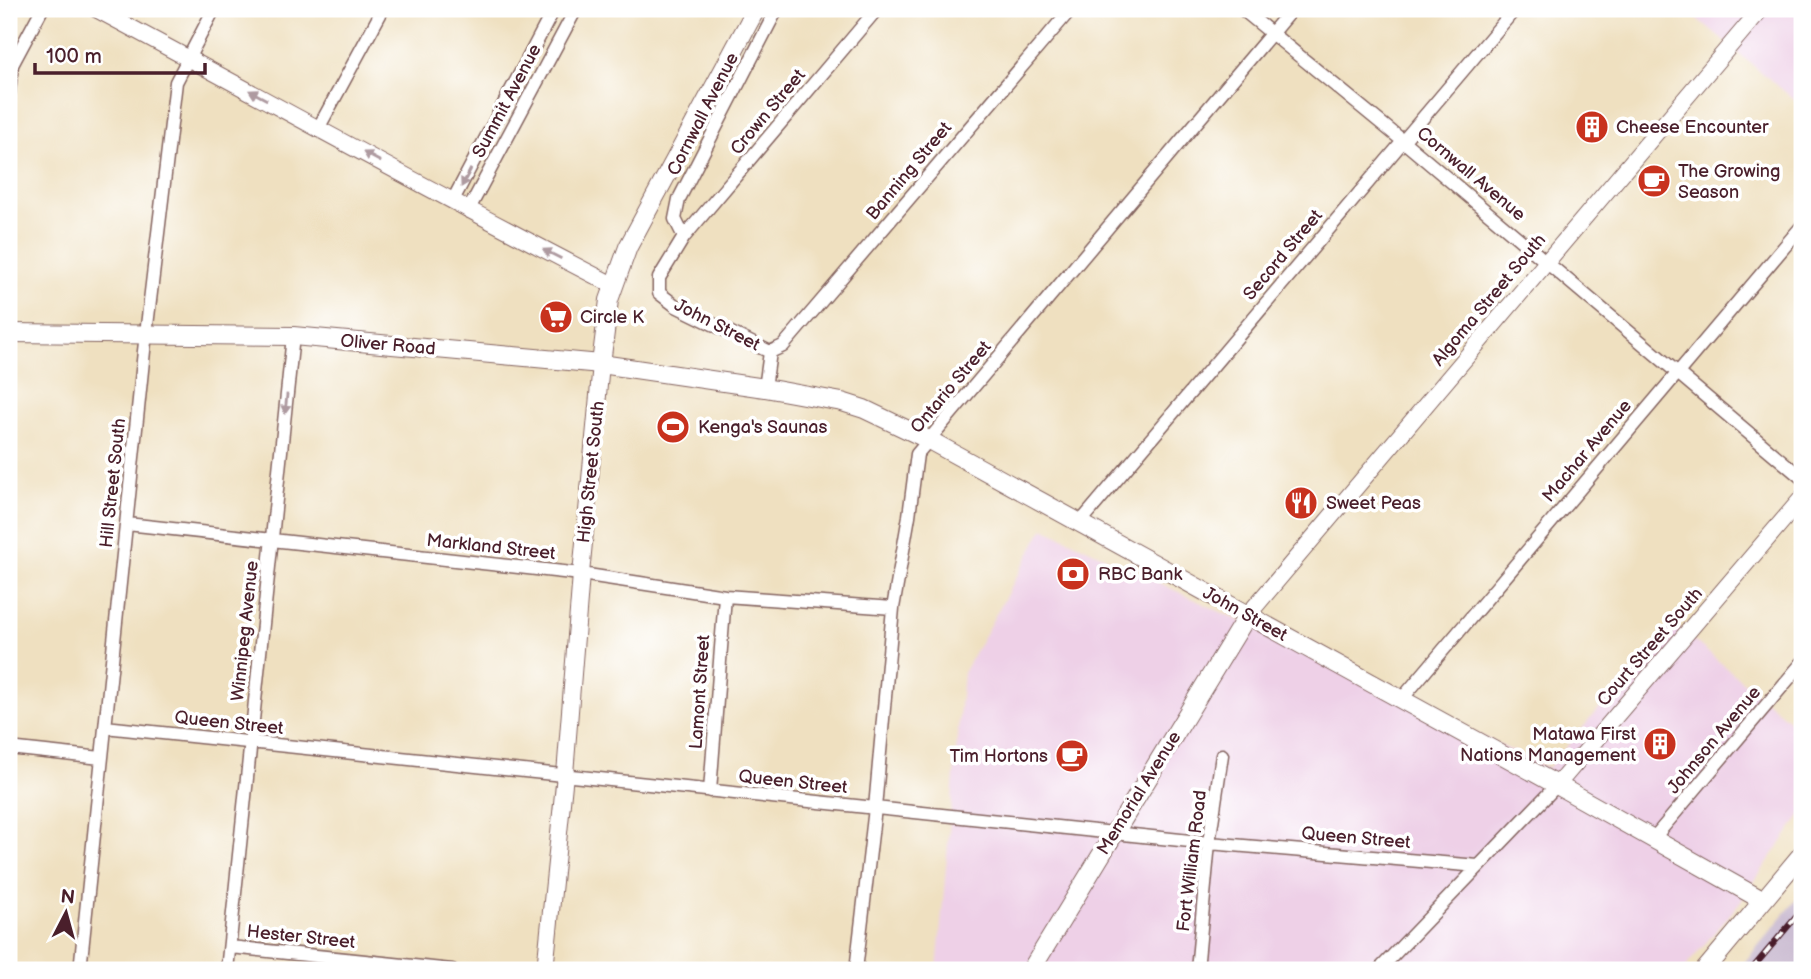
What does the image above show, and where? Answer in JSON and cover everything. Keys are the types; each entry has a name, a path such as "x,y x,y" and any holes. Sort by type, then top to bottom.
{"main road":[{"name":"High Street South","path":"601,364 613,285 628,247 757,9"},
{"name":"Oliver Road","path":"9,333 292,336 601,364 765,387"},
{"name":"John Street","path":"765,387 864,409 929,440 1762,900"},
{"name":"Memorial Avenue","path":"1031,970 1247,616"},
{"path":"1704,970 1802,854"}],"street":[{"path":"9,93 12,65 41,9"},
{"path":"96,9 318,127 468,211 613,285"},
{"name":"Hill Street South","path":"80,970 176,82 214,9"},
{"path":"318,127 383,9"},
{"name":"Summit Avenue","path":"452,202 554,9"},
{"name":"Summit Avenue","path":"468,211 576,9"},
{"name":"Cornwall Avenue","path":"684,237 675,219 679,199 777,9"},
{"name":"Crown Street","path":"684,237 877,9"},
{"name":"Banning Street","path":"770,352 783,346 1071,9"},
{"name":"Cornwall Avenue","path":"1242,9 1273,32 1802,478"},
{"name":"Ontario Street","path":"856,970 875,808 893,608 917,454 1292,9"},
{"name":"Secord Street","path":"1079,524 1515,9"},
{"name":"Algoma Street South","path":"1247,616 1761,9"},
{"name":"Machar Avenue","path":"1401,700 1802,226"},
{"name":"John Street","path":"684,237 659,278 659,293 676,306 770,352 765,387"},
{"name":"Winnipeg Avenue","path":"227,970 292,336"},
{"name":"High Street South","path":"545,970 601,364"},
{"name":"Court Street South","path":"1379,970 1557,785 1802,498"},
{"name":"Markland Street","path":"127,524 581,574 725,596 893,608"},
{"name":"Lamont Street","path":"710,791 725,596"},
{"name":"Johnson Avenue","path":"1653,839 1802,663"},
{"name":"Queen Street","path":"105,727 1209,843 1478,866"},
{"path":"9,748 101,758"},
{"name":"Fort William Road","path":"1197,970 1209,843 1222,755"},
{"name":"Hester Street","path":"230,947 452,970"}],"shaded area":[{"path":"1685,9 1802,9 1802,106"},
{"path":"1044,528 1548,768 1673,623 1802,731 1802,813 1740,902 1683,970 937,970 963,673"},
{"path":"1802,893 1802,970 1738,970"}],"railway":[{"path":"1751,970 1802,910"}],"place":[{"name":"Cheese Encounter","path":"1592,127"},
{"name":"The Growing Season","path":"1654,181"},
{"name":"Circle K","path":"556,317"},
{"name":"Kenga's Saunas","path":"673,427"},
{"name":"Sweet Peas","path":"1301,503"},
{"name":"RBC Bank","path":"1073,574"},
{"name":"Matawa First Nations Management","path":"1660,744"},
{"name":"Tim Hortons","path":"1072,756"}]}
